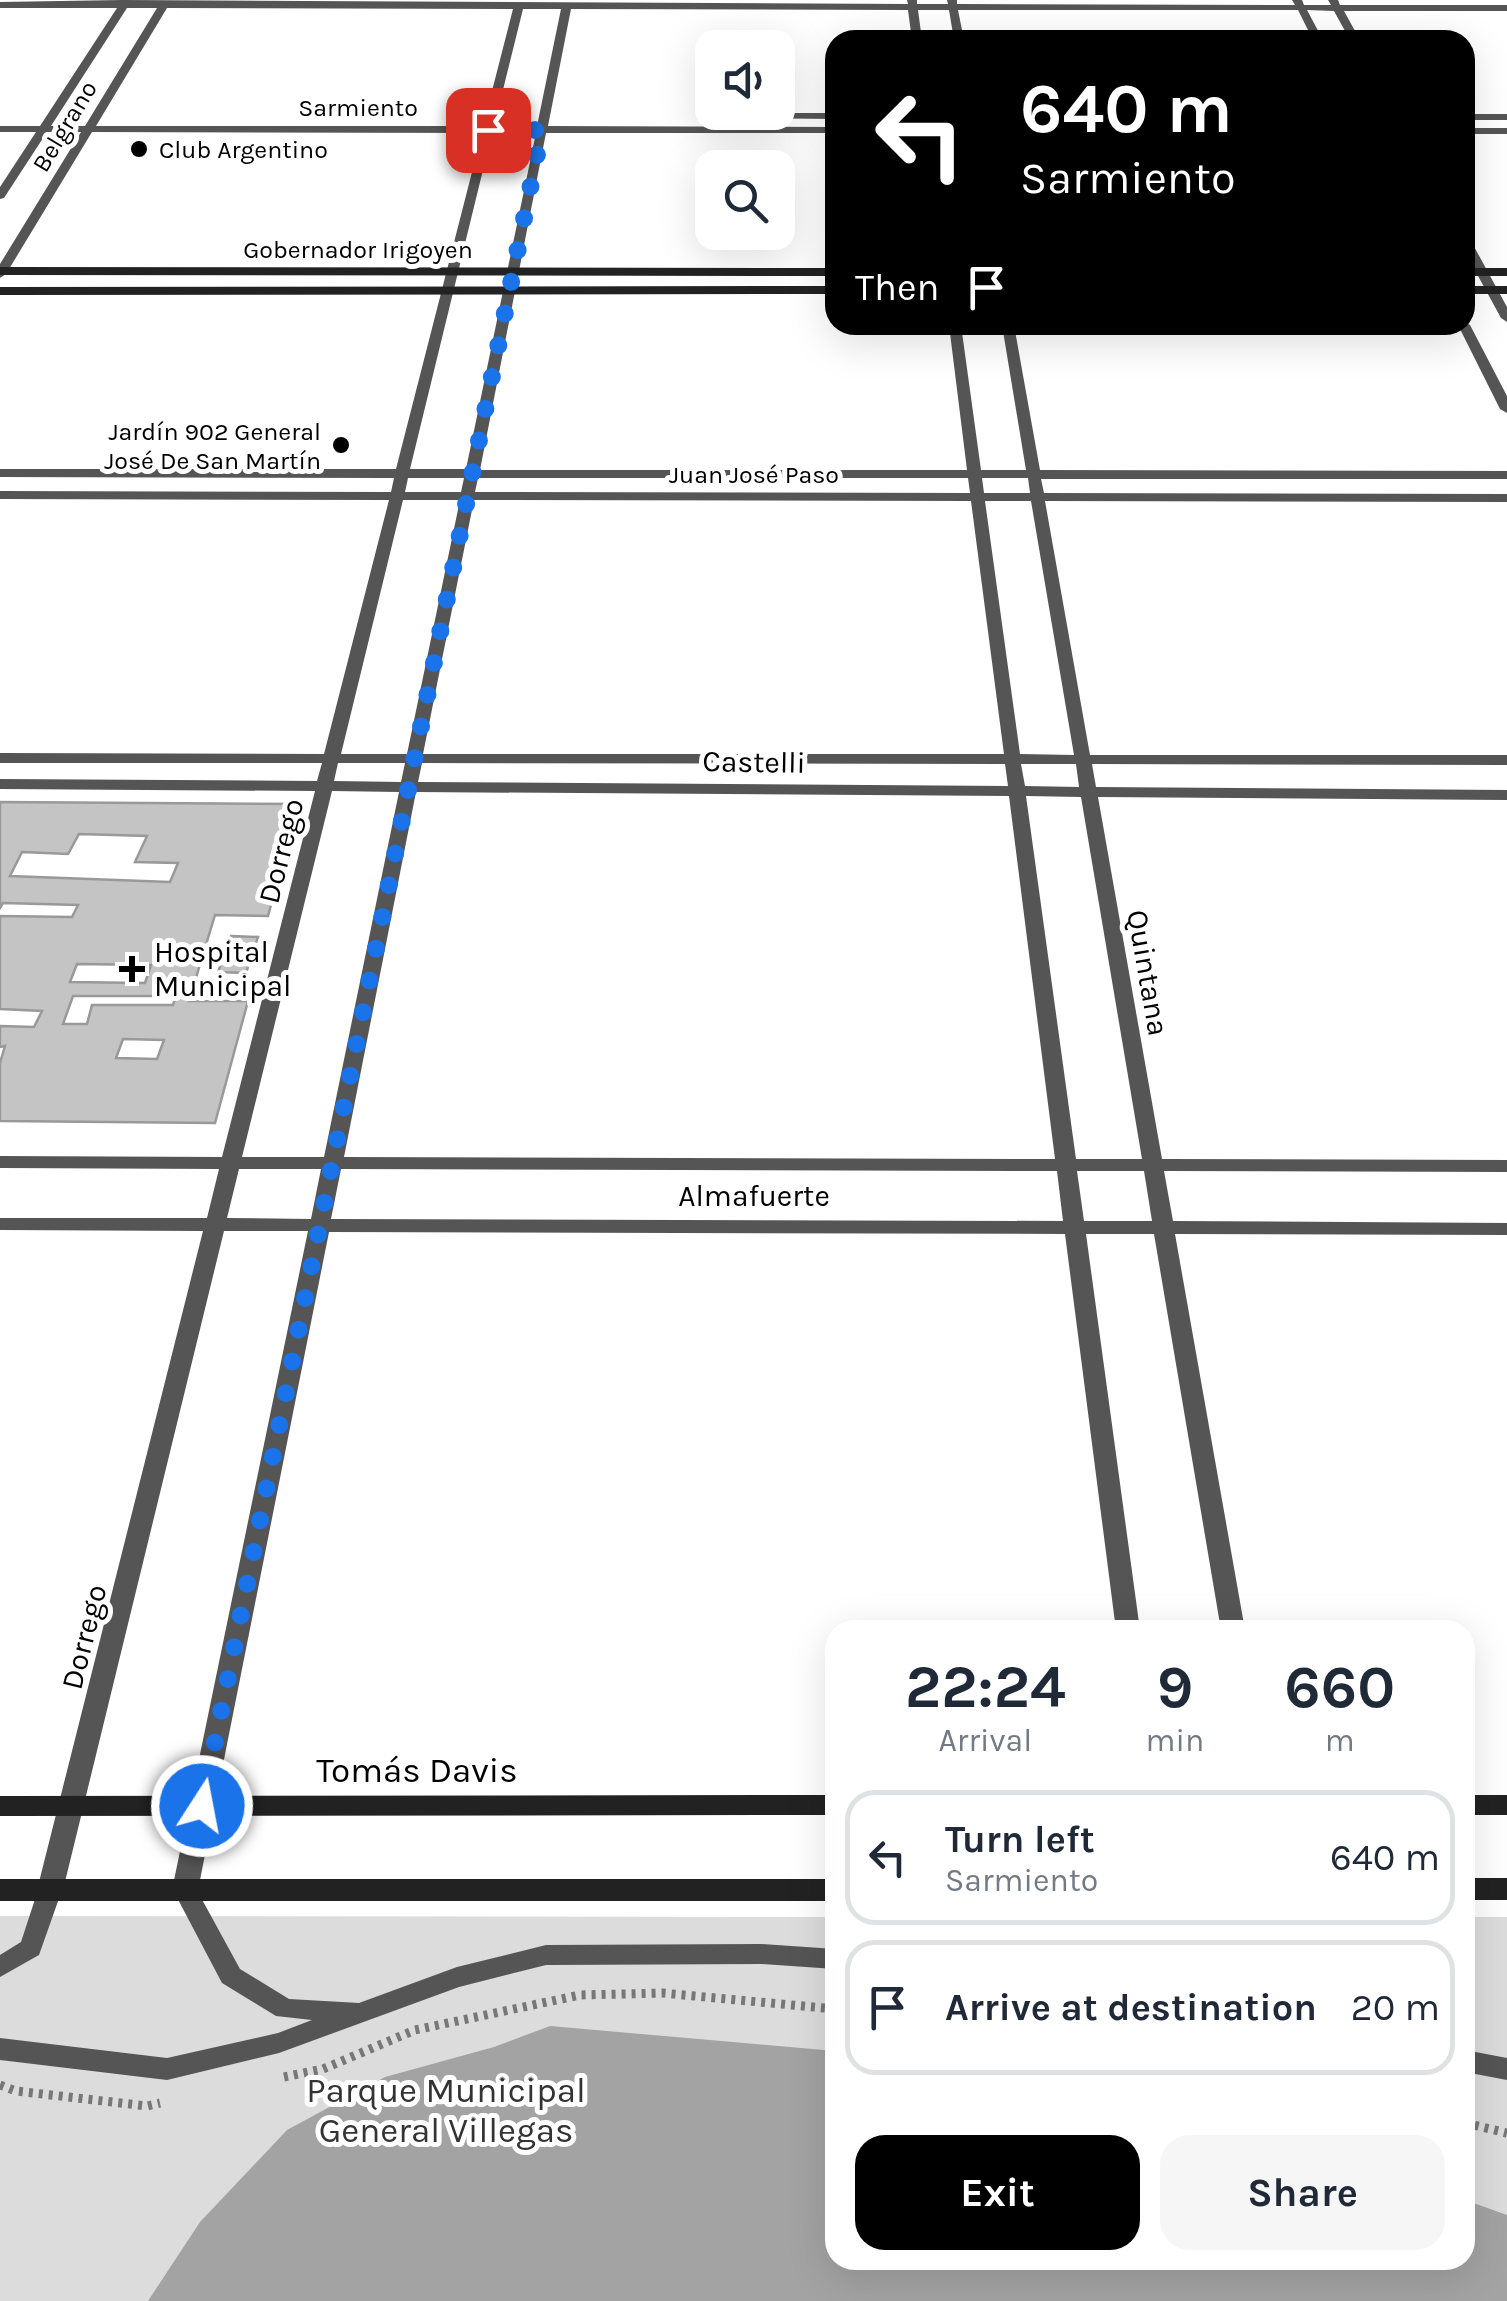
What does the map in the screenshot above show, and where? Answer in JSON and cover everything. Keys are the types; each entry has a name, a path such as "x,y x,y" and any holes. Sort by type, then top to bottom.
{"street":[{"name":"Belgrano","path":"0,196 125,3"},
{"name":"Belgrano","path":"1,272 165,3"},
{"name":"Dorrego","path":"50,1890 519,3"},
{"path":"185,1890 511,281 550,120 567,3"},
{"path":"912,3 916,30"},
{"path":"0,5 953,3 1507,8"},
{"path":"953,3 957,30"},
{"path":"1299,4 1313,30"},
{"path":"1335,4 1349,30"},
{"name":"Sarmiento","path":"0,116 489,123"},
{"path":"602,116 825,116"},
{"path":"1475,116 1507,116"},
{"name":"Sarmiento","path":"0,129 550,120 825,130"},
{"path":"1475,131 1507,131"},
{"path":"1475,259 1507,318"},
{"name":"Gobernador Irigoyen","path":"1,272 825,290"},
{"name":"Gobernador Irigoyen","path":"0,290 825,272"},
{"path":"1475,272 1507,272"},
{"path":"1475,290 1507,290"},
{"path":"956,335 1127,1620"},
{"name":"Quintana","path":"1010,335 1231,1620"},
{"path":"1469,335 1507,408"},
{"name":"Juan José Paso","path":"0,474 1507,475"},
{"name":"Juan José Paso","path":"0,494 1507,498"},
{"name":"Castelli","path":"0,758 1507,760"},
{"name":"Castelli","path":"0,784 1507,795"},
{"name":"Almafuerte","path":"0,1162 1507,1166"},
{"name":"Almafuerte","path":"0,1224 1507,1229"},
{"path":"1475,1804 1507,1804"},
{"name":"Tomás Davis","path":"0,1806 825,1805"},
{"path":"1475,1889 1507,1889"},
{"path":"0,1890 825,1890"}],"lane":[{"path":"0,1966 31,1948 50,1890"},
{"path":"185,1890 231,1976 286,2009 364,2011"},
{"path":"0,2049 167,2068 279,2043 457,1977 546,1956 761,1954 825,1958"},
{"path":"1475,2062 1507,2069"}],"path":[{"path":"264,2081 322,2069 416,2030 580,1995 662,1994 825,2009"},
{"path":"0,2085 16,2091 147,2106 166,2102"},
{"path":"1475,2125 1507,2133"}],"green space":[{"name":"Parque Municipal General Villegas","path":"0,1916 825,1917 825,2270 1475,2270 1475,1917 1507,1917 1507,2301 0,2301"}],"shaded area":[{"path":"550,2026 825,2050 825,2270 1475,2270 1475,2204 1507,2215 1507,2301 148,2301 200,2222 287,2130 385,2077 494,2047"}],"building":[{"name":"Hospital Municipal","path":"0,802 298,804 268,916 215,915 189,1001 248,1001 215,1123 0,1121 0,1063 5,1046 0,1047 0,1026 34,1027 42,1011 0,1009 0,916 72,917 78,905 3,903 0,908","holes":["79,834 147,836 135,862 178,863 170,882 10,876 22,852 68,854","77,964 151,965 145,983 70,982","73,996 176,996 173,1005 92,1005 87,1024 63,1024","123,1039 164,1040 157,1059 116,1058"]},
{"path":"231,936 258,937 246,973 218,972"}],"place":[{"name":"Club Argentino","path":"139,149"},
{"name":"Jardín 902 General José De San Martín","path":"341,445"},
{"name":"Hospital Municipal","path":"132,969"}],"route":[{"path":"202,1806 542,130 488,130"}]}
